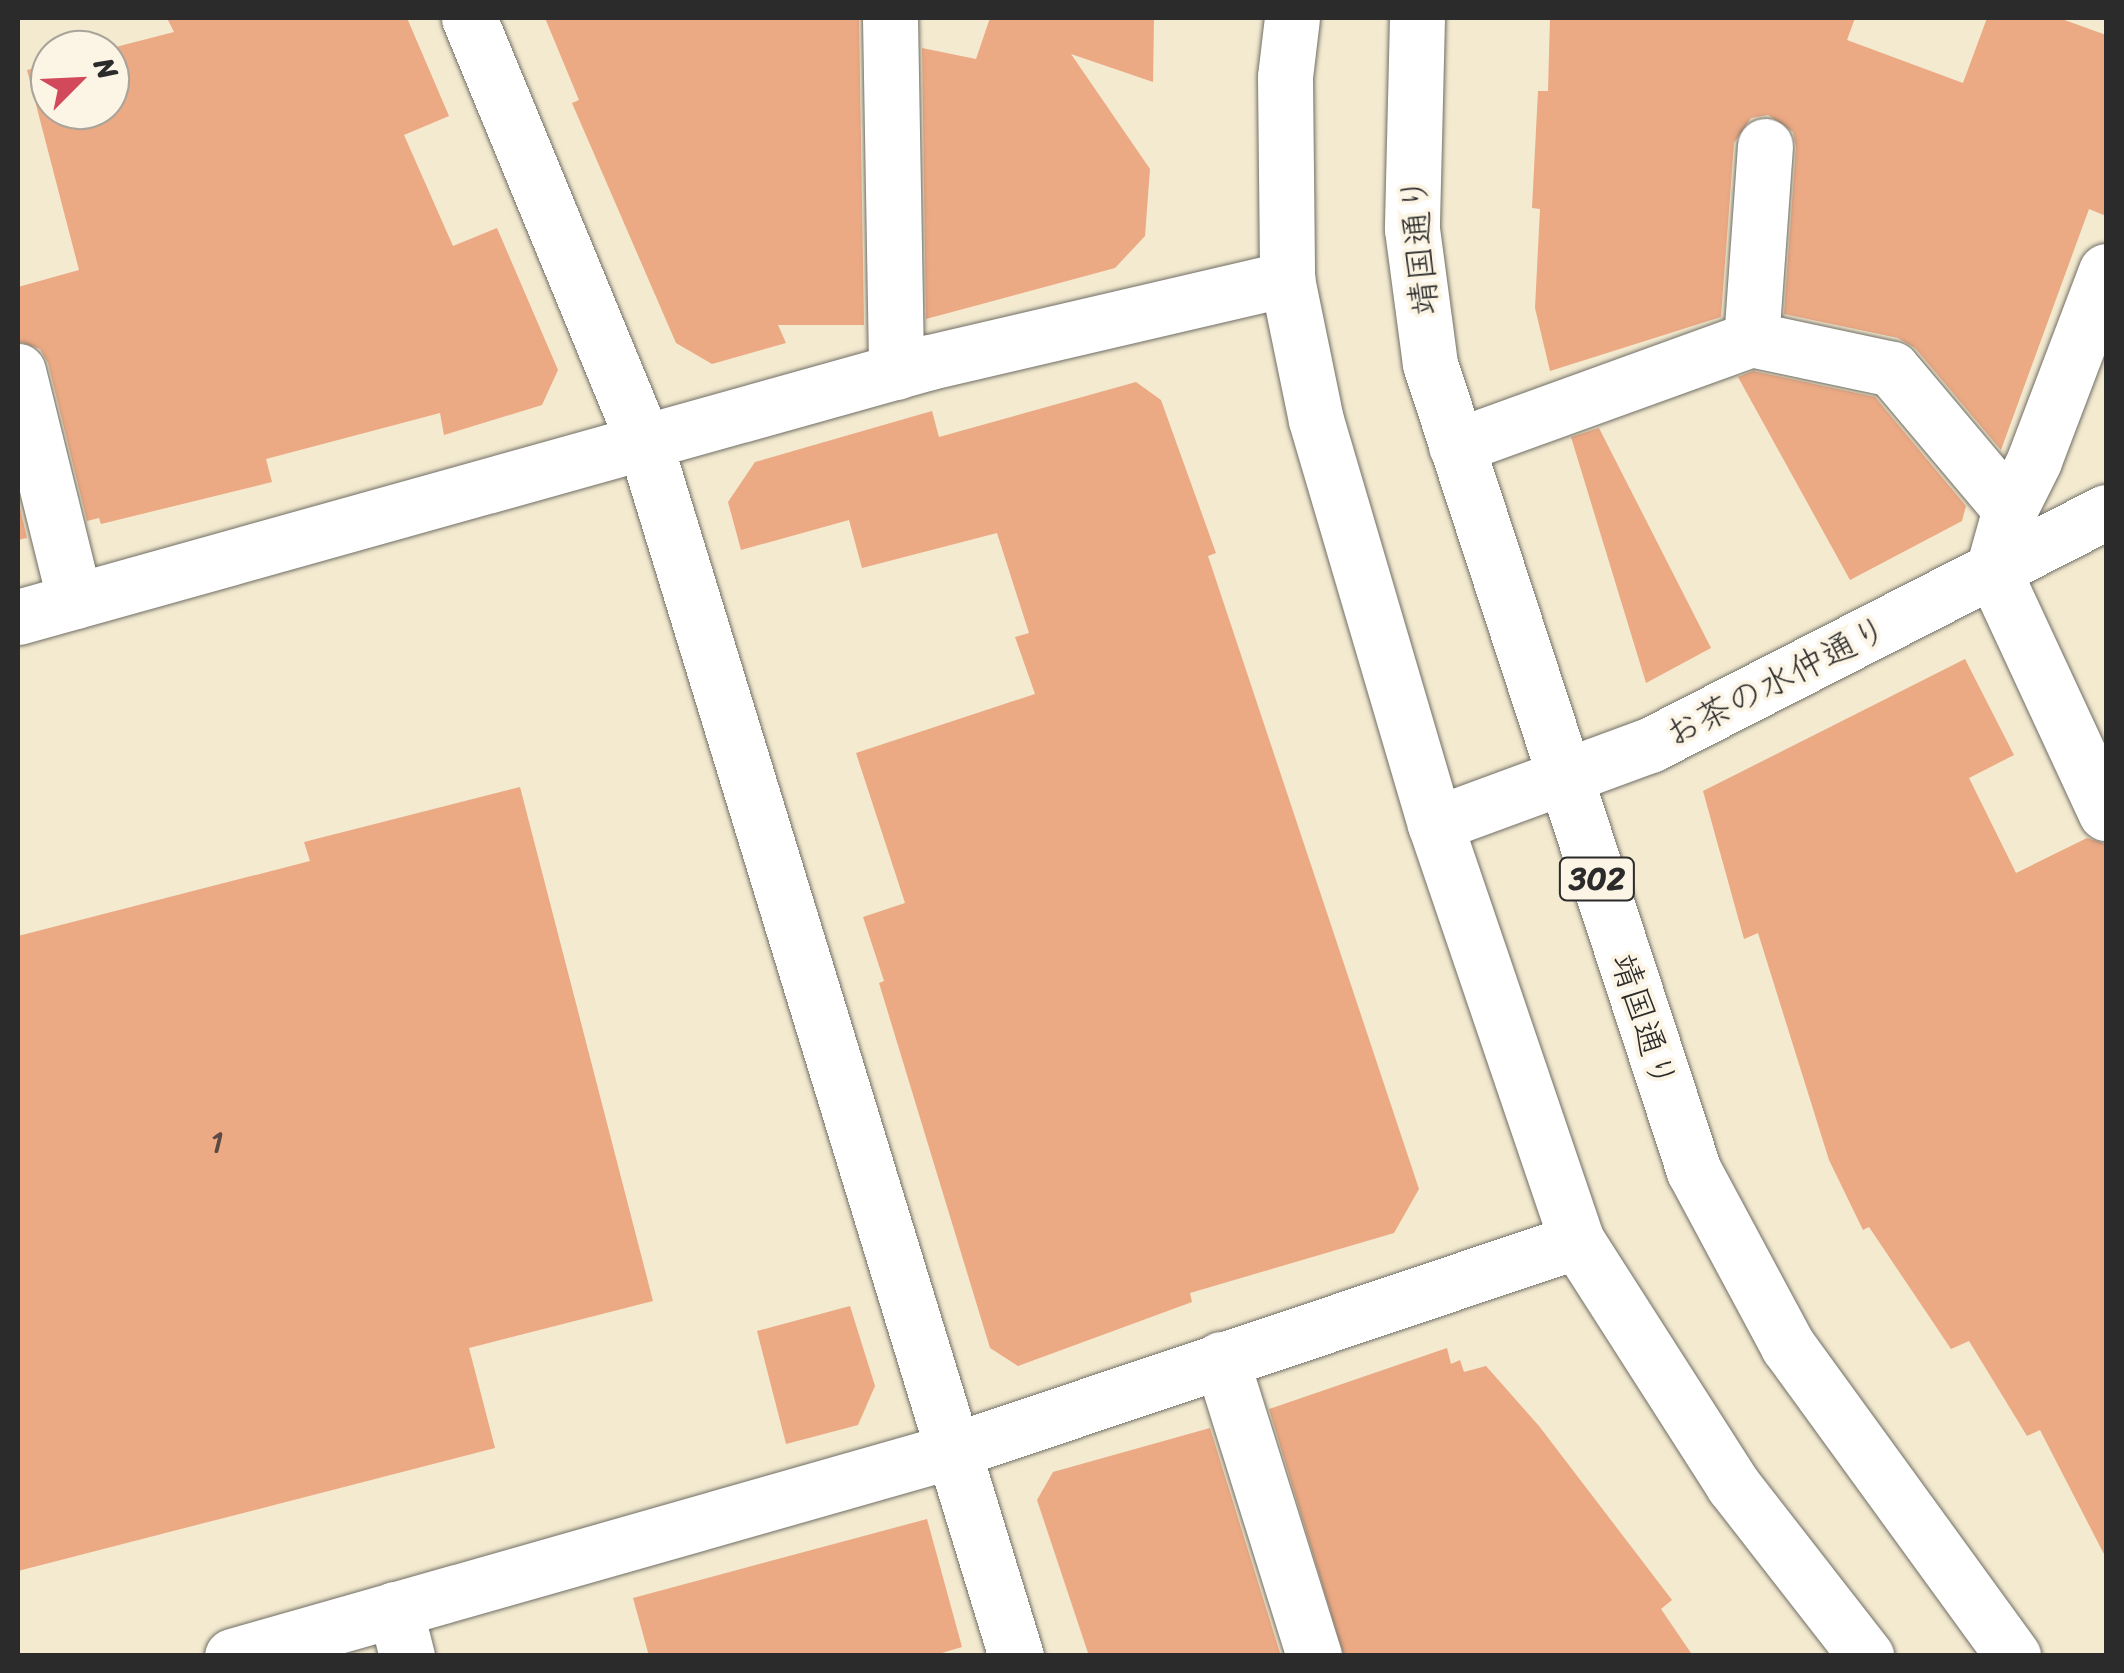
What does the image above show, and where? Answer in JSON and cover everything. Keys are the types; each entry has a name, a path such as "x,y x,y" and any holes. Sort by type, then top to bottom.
{"street":[{"path":"469,18 645,444 1016,1656"},
{"path":"890,18 896,372"},
{"path":"1292,18 1285,77 1286,279 1330,473 1434,824 1577,1241 1732,1485 1866,1656"},
{"name":"靖国通り","path":"1417,18 1412,229 1430,364 1694,1171 1788,1346 2013,1656"},
{"path":"1751,339 1764,146"},
{"path":"2106,270 2034,461 2010,509 1993,570 2106,813"},
{"path":"18,616 896,372 1286,279"},
{"path":"1456,446 1751,339 1892,369 2010,509"},
{"path":"18,371 75,600"},
{"name":"お茶の水仲通り","path":"1434,824 1650,745 2106,512"},
{"path":"232,1656 401,1632 1577,1241"},
{"path":"1220,1359 1314,1656"}],"building":[{"path":"167,18 407,18 449,116 404,135 453,246 497,228 558,370 542,405 444,435 440,413 266,459 272,482 101,524 99,518 87,521 48,363 40,349 18,341 18,287 79,270 43,130 130,130 130,43 174,32"},
{"path":"545,18 859,18 864,325 778,325 786,343 712,364 676,343 572,103 579,100"},
{"path":"990,18 1154,18 1153,82 1071,54 1150,169 1145,236 1115,268 926,319 922,48 976,59"},
{"path":"1550,18 1855,18 1847,40 1963,83 1987,18 2059,18 2106,35 2106,216 2089,209 2001,450 1915,348 1898,338 1784,314 1796,147 1793,132 1768,115 1751,118 1734,143 1721,317 1550,371 1535,308 1540,209 1532,208 1538,91 1548,91"},
{"path":"1753,371 1875,397 1966,506 1962,521 1850,580 1738,377"},
{"path":"1136,382 1161,400 1216,553 1208,556 1419,1189 1394,1233 1190,1293 1192,1302 1018,1366 990,1348 879,983 884,981 863,917 905,903 856,753 1035,694 1015,637 1029,633 997,533 862,568 849,520 741,550 728,502 755,462 932,411 939,437"},
{"path":"1599,428 1711,648 1646,683 1571,437"},
{"path":"18,499 27,538 18,540"},
{"path":"1965,659 2014,755 1969,778 2016,873 2087,838 2106,844 2106,1558 2040,1430 2027,1436 1969,1341 1951,1349 1869,1227 1863,1230 1829,1160 1758,933 1744,939 1703,791"},
{"path":"520,787 653,1301 469,1348 495,1448 18,1571 18,936 310,861 304,842"},
{"path":"850,1306 875,1386 858,1425 786,1444 757,1331"},
{"path":"1447,1348 1451,1364 1460,1360 1464,1372 1486,1366 1539,1426 1672,1600 1661,1609 1693,1656 1344,1656 1269,1409"},
{"path":"1210,1428 1281,1656 1089,1656 1037,1500 1053,1472"},
{"path":"927,1519 962,1647 932,1656 649,1656 633,1598"}]}
